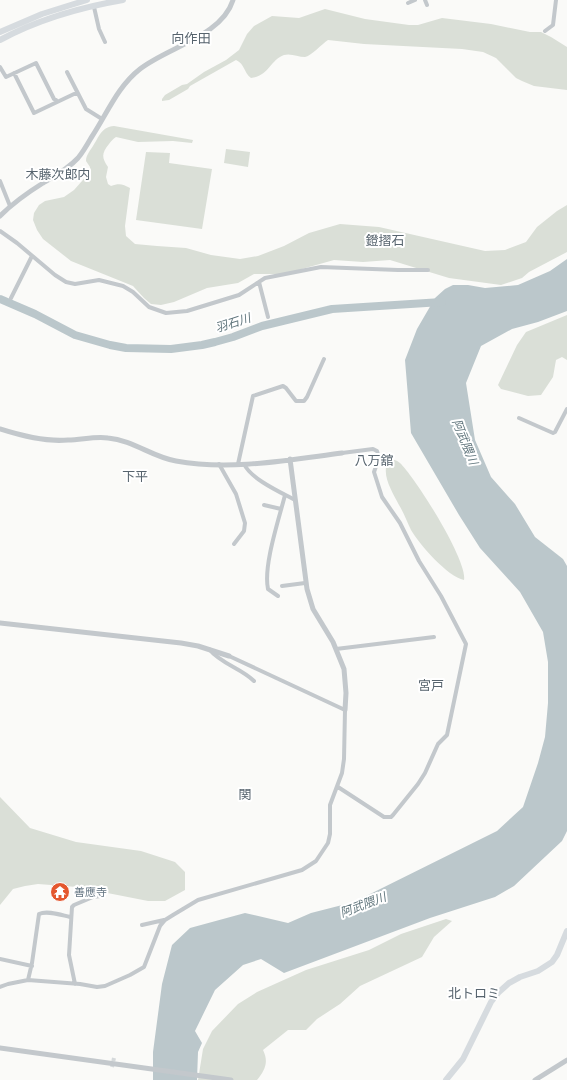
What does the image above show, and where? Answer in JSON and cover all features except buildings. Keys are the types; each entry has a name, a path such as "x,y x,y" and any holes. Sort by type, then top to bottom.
{"main road":[{"path":"0,32 42,14 87,0"},
{"path":"0,40 54,17 123,0"},
{"path":"446,1080 463,1059 491,1002 499,992 509,983 520,977 538,972 552,962 567,931"}],"street":[{"path":"0,216 10,206 75,162 83,152 114,98 131,77 151,62 215,27 225,16 233,0"},
{"path":"408,3 415,0"},
{"path":"425,0 427,5"},
{"path":"545,31 553,25 556,0"},
{"path":"94,7 99,29 105,42"},
{"path":"0,67 6,77 36,63 54,99 57,102"},
{"path":"67,72 86,109 102,119"},
{"path":"14,73 34,113 74,94 77,94"},
{"path":"0,181 10,206"},
{"path":"0,231 8,235 54,275 66,282 75,284 99,280 122,286 133,292 149,307 161,312 170,313 187,311 240,295 265,278 321,267 428,270"},
{"path":"11,298 32,256"},
{"path":"259,282 268,317"},
{"path":"241,464 252,396 283,386 296,401 304,401 324,359"},
{"path":"519,418 553,433 555,432 567,409"},
{"path":"0,429 34,438 49,440 107,438 124,440 173,461 196,464 241,464 373,449 377,451 379,458 374,472 382,497 400,523 419,561 441,596 466,644 448,735 438,744 425,773 393,815 391,817 384,817 338,787"},
{"path":"142,925 165,920 198,900 302,870 312,864 320,856 329,840 330,805 342,773 344,758 346,679 344,669 333,642 312,609 306,584 290,459"},
{"path":"219,464 234,490 246,523 244,531 234,544"},
{"path":"241,464 247,470 295,500"},
{"path":"278,596 268,589 266,583 269,557 284,494"},
{"path":"264,505 281,509"},
{"path":"282,586 306,584"},
{"path":"0,623 181,643 208,649 229,656 345,710"},
{"path":"336,649 434,637"},
{"path":"208,649 215,657 242,672 254,681"},
{"path":"75,984 69,956 70,917 72,907 93,897 101,896"},
{"path":"28,980 32,965 39,914 48,913 70,917"},
{"path":"0,987 28,980 101,987 130,975 144,967 160,926 165,920"},
{"path":"0,959 32,965"},
{"path":"32,965 38,960"},
{"path":"0,1048 231,1080"},
{"path":"535,1080 567,1060"}],"shaded area":[{"path":"325,9 365,19 409,25 418,25 442,18 491,24 530,32 541,32 567,47 567,90 534,86 522,81 516,78 496,58 483,52 462,49 364,44 328,40 305,57 289,54 279,57 266,71 257,77 251,78 241,64 236,60 190,86 188,89 169,100 162,101 165,95 182,85 187,84 204,72 226,60 239,50 247,34 254,26 272,16 299,18"},
{"path":"114,126 193,140 192,143 173,141 138,142 116,137 111,141 105,150 103,158 108,167 106,177 108,184 111,186 121,184 130,188 125,226 126,236 135,244 186,248 211,255 240,259 258,256 284,246 309,233 340,224 379,227 485,251 505,250 526,242 537,227 567,205 567,252 529,272 522,278 501,285 449,278 390,260 363,262 334,260 284,274 254,274 238,283 207,288 174,302 161,305 151,304 133,286 71,261 43,239 33,220 34,213 39,205 45,201 64,197 74,190 90,172 90,167 86,161 87,155 103,130"},
{"path":"226,149 250,152 248,167 224,163"},
{"path":"146,152 170,153 169,163 212,169 202,229 136,220"},
{"path":"567,315 567,360 562,357 556,360 553,377 541,395 528,396 501,389 498,385 517,345 526,332"},
{"path":"389,459 400,463 428,501 458,556 463,570 464,580 457,578 442,567 420,543 411,530 393,494 386,476"},
{"path":"0,797 30,828 76,842 141,851 175,862 185,872 185,890 165,901 148,901 77,887 38,884 13,889 0,905"},
{"path":"446,919 452,921 434,937 422,957 360,986 340,1004 317,1019 306,1030 288,1030 263,1050 266,1062 262,1073 257,1080 198,1080 203,1049 212,1031 238,1004 257,992 306,970 369,950 401,934"}],"water":[{"name":"阿武隈川","path":"567,259 567,311 538,322 512,329 481,346 466,383 475,440 491,477 515,504 535,537 563,559 567,566 567,831 562,841 514,886 495,897 430,918 284,973 261,959 243,965 215,990 195,1031 202,1043 198,1052 197,1080 153,1080 153,1052 162,984 172,945 190,928 245,913 288,923 311,913 354,902 497,831 523,807 545,737 548,703 548,662 543,632 520,592 480,548 411,433 405,360 417,329 435,298 445,289 453,285 468,285 485,288 518,285 550,271"}],"waterway":[{"name":"羽石川","path":"0,299 35,314 75,335 126,348 171,349 215,342 262,326 332,309 442,302"}],"tunnel":[{"path":"112,1067 114,1058"}],"place":[{"name":"善應寺","path":"60,892"}],"district":[{"name":"向作田","path":"191,38"},
{"name":"木藤次郎内","path":"58,174"},
{"name":"鐙摺石","path":"385,240"},
{"name":"八万舘","path":"374,460"},
{"name":"下平","path":"135,476"},
{"name":"宮戸","path":"431,685"},
{"name":"関","path":"245,794"},
{"name":"北トロミ","path":"474,993"}]}
